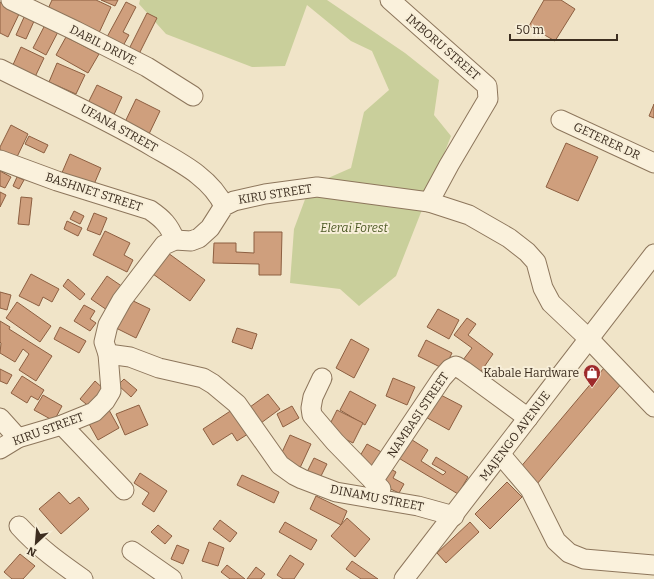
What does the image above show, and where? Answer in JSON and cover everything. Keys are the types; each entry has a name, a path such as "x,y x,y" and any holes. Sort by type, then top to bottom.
{"street":[{"name":"DABIL DRIVE","path":"11,0 48,17 147,68 193,96"},
{"name":"IMBORU STREET","path":"390,0 487,86 488,99 448,165 429,202"},
{"name":"UFANA STREET","path":"0,69 94,114 164,153 207,182 220,197 224,206"},
{"name":"GETERER DR","path":"561,120 654,163"},
{"name":"BASHNET STREET","path":"0,160 57,181 150,210 163,220 171,230 175,240"},
{"name":"KIRU STREET","path":"0,449 18,438 62,425 94,412 105,401 111,391 108,354 104,342 108,325 122,300 164,245 175,240 191,241 199,238 210,228 224,206 230,202 317,187 429,202 469,215 498,232 527,252 536,262 543,288 551,303 589,339 654,407"},
{"name":"MAJENGO AVENUE","path":"404,579 501,455 654,254"},
{"name":"DINAMU STREET","path":"108,354 130,357 159,368 203,378 213,384 237,404 280,465 294,475 336,492 418,506 454,516"},
{"name":"NAMBASI STREET","path":"373,481 442,378 450,369 456,366 528,418"},
{"path":"322,378 313,397 311,408 312,414 335,442 373,481 390,501"},
{"path":"0,418 18,438"},
{"path":"62,425 124,490"},
{"path":"501,455 530,490 537,501 556,541 569,553 584,559 654,565"},
{"path":"19,526 31,540 48,555 83,579"},
{"path":"132,551 172,579"}],"green space":[{"name":"Elerai Forest","path":"140,0 327,0 405,53 439,80 434,115 451,136 396,276 359,306 340,289 290,283 294,229 310,186 351,168 364,112 389,90 372,51 351,41 307,5 285,66 252,67 166,34 139,4"}],"building":[{"path":"52,0 96,0 111,7 98,35 47,11"},
{"path":"101,0 118,0 115,6"},
{"path":"544,0 561,0 575,9 555,41 529,26"},
{"path":"0,2 20,12 8,37 0,33"},
{"path":"126,2 136,7 123,32 129,35 123,46 107,37"},
{"path":"147,13 157,18 139,54 129,49"},
{"path":"25,15 35,19 26,39 16,35"},
{"path":"46,23 59,30 46,55 33,48"},
{"path":"66,37 99,54 88,73 56,55"},
{"path":"21,47 44,58 35,77 12,67"},
{"path":"57,63 85,75 76,94 49,82"},
{"path":"97,85 122,97 112,119 86,107"},
{"path":"136,99 160,111 149,134 125,122"},
{"path":"654,104 654,118 649,116"},
{"path":"11,125 28,134 16,159 0,151 0,147"},
{"path":"29,136 48,145 44,153 25,144"},
{"path":"566,143 598,157 578,201 546,187"},
{"path":"70,154 101,168 92,189 61,175"},
{"path":"0,171 11,177 5,188 0,186"},
{"path":"17,177 24,180 19,189 13,186"},
{"path":"0,192 6,195 0,207"},
{"path":"21,197 32,198 29,225 18,224"},
{"path":"74,211 84,216 80,224 70,219"},
{"path":"94,213 107,218 100,235 87,230"},
{"path":"67,221 82,228 78,236 64,229"},
{"path":"105,231 130,243 124,255 133,260 127,272 93,255"},
{"path":"254,232 282,232 281,275 259,275 259,264 213,263 214,243 236,243 236,252 254,253"},
{"path":"168,253 205,280 190,301 153,274"},
{"path":"31,274 59,289 52,302 43,297 39,306 19,296"},
{"path":"107,276 123,287 107,310 91,299"},
{"path":"68,279 85,294 80,300 63,286"},
{"path":"0,292 11,295 7,310 0,308"},
{"path":"127,298 150,309 136,338 112,326"},
{"path":"17,302 51,326 40,342 6,318"},
{"path":"84,305 95,311 90,319 96,323 90,331 74,321"},
{"path":"438,309 459,320 449,339 427,327"},
{"path":"467,318 476,324 468,335 493,354 480,373 463,360 472,348 454,335"},
{"path":"0,321 10,327 9,329 52,356 36,381 19,370 29,354 23,349 15,362 0,353"},
{"path":"60,327 86,341 79,353 54,339"},
{"path":"237,328 257,334 252,349 232,342"},
{"path":"351,339 369,349 354,378 336,368"},
{"path":"426,340 452,353 444,369 418,356"},
{"path":"604,368 622,383 537,484 519,469"},
{"path":"0,369 12,375 7,384 0,381"},
{"path":"22,376 44,390 38,400 31,396 27,403 11,393"},
{"path":"393,378 415,387 407,405 386,396"},
{"path":"124,379 137,390 131,397 118,385"},
{"path":"95,381 107,392 92,409 80,399"},
{"path":"350,391 376,405 365,425 340,410"},
{"path":"435,392 462,406 449,430 422,415"},
{"path":"268,394 280,409 261,423 250,407"},
{"path":"43,395 62,406 54,421 34,410"},
{"path":"139,405 148,425 125,435 116,414"},
{"path":"292,406 299,418 283,427 277,414"},
{"path":"235,408 251,432 237,441 232,433 213,445 203,429"},
{"path":"109,410 119,428 98,440 88,422"},
{"path":"337,410 363,423 353,443 327,430"},
{"path":"290,435 311,444 299,470 278,461"},
{"path":"409,438 428,450 421,461 443,475 446,472 432,464 436,457 468,477 458,494 397,457"},
{"path":"367,444 385,454 375,471 357,461"},
{"path":"314,458 327,464 319,480 306,474"},
{"path":"387,467 396,472 393,478 404,484 399,493 378,483"},
{"path":"140,473 167,491 154,512 142,504 149,493 134,483"},
{"path":"242,475 279,492 274,503 237,485"},
{"path":"507,482 522,497 490,529 475,514"},
{"path":"59,492 70,504 79,497 89,509 61,534 39,509"},
{"path":"316,496 347,511 341,525 310,509"},
{"path":"347,518 370,539 355,557 331,536"},
{"path":"220,520 237,533 230,542 213,529"},
{"path":"285,522 317,540 311,550 279,532"},
{"path":"470,522 479,532 446,563 437,553"},
{"path":"158,525 172,536 165,544 151,532"},
{"path":"209,542 224,548 218,566 202,561"},
{"path":"177,545 189,550 183,564 171,559"},
{"path":"20,554 35,566 23,579 12,579 4,572"},
{"path":"290,555 304,564 294,579 283,579 277,575"},
{"path":"352,561 378,579 361,579 346,569"},
{"path":"227,565 245,579 230,579 221,572"},
{"path":"256,567 265,574 261,579 247,579"}],"place":[{"name":"Kabale Hardware","path":"592,388"}]}
